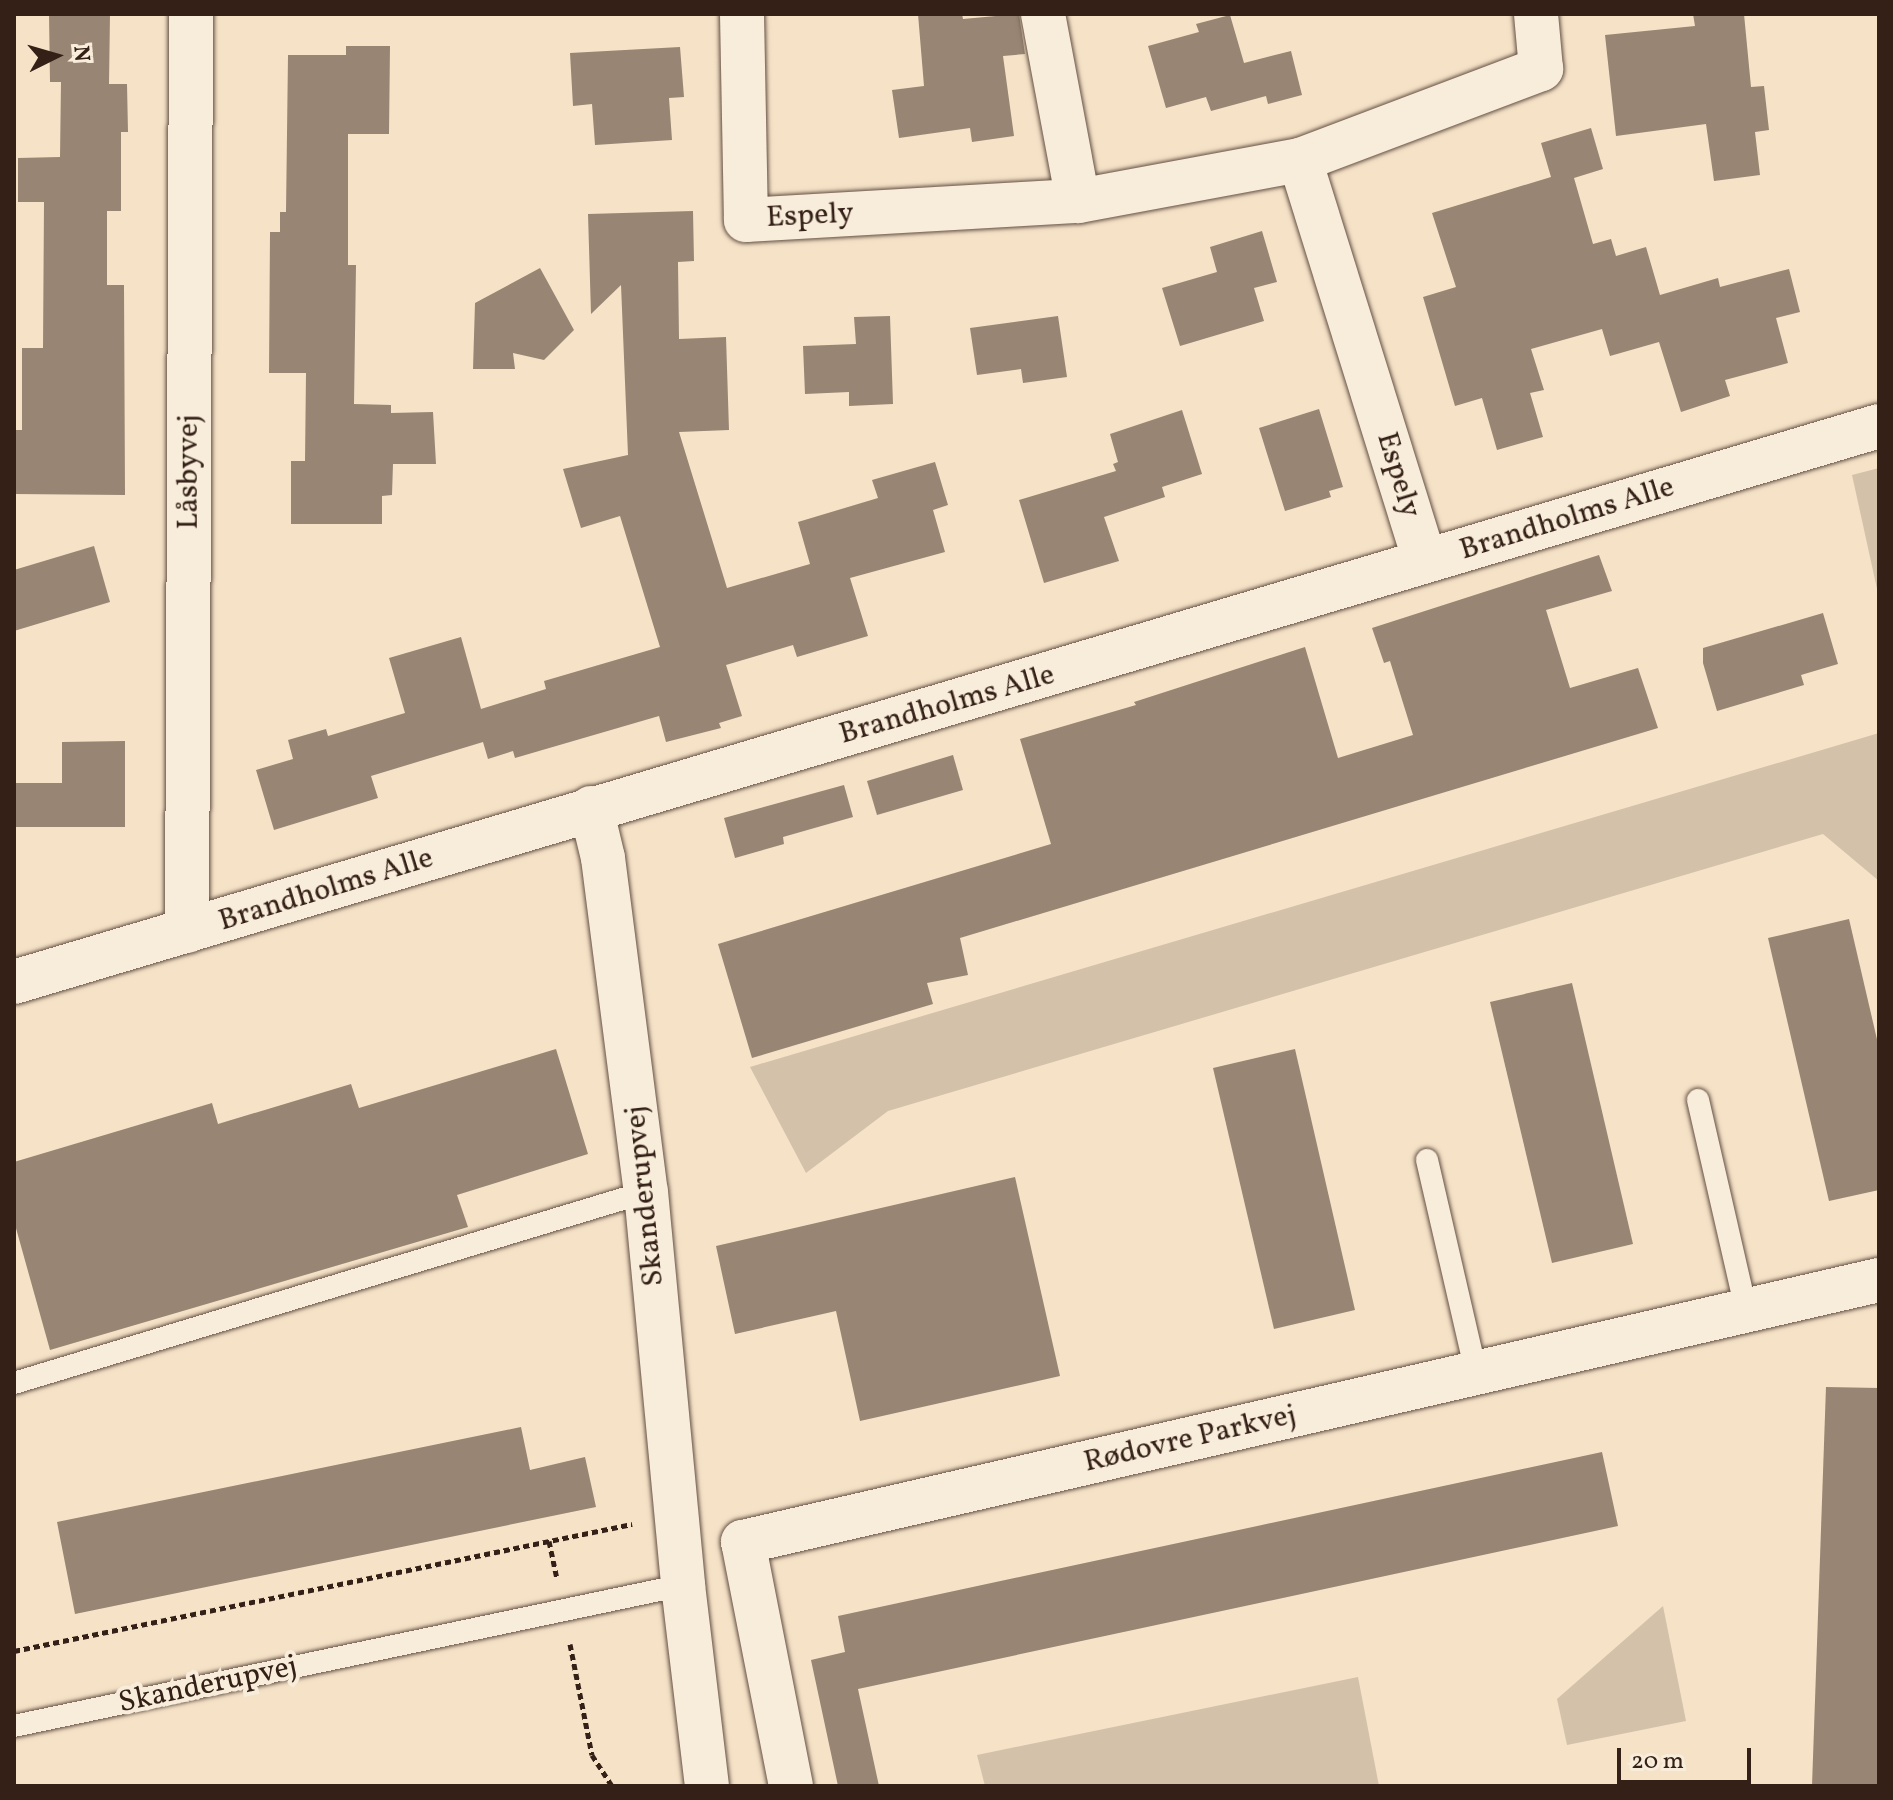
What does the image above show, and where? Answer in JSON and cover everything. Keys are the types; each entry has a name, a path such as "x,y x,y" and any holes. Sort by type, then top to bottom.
{"street":[{"name":"Låsbyvej","path":"187,931 191,14"},
{"name":"Espely","path":"742,14 746,220 1078,201 1300,160 1541,69 1536,14"},
{"path":"1043,14 1078,201"},
{"name":"Espely","path":"1300,160 1425,561"},
{"name":"Brandholms Alle","path":"14,982 1879,426"},
{"name":"Skanderupvej","path":"591,808 603,858 646,1192 683,1585 707,1786"},
{"name":"Rødovre Parkvej","path":"791,1786 743,1542 1879,1280"}],"lane":[{"path":"1698,1100 1746,1310"},
{"path":"1427,1160 1476,1373"},
{"path":"14,1383 646,1192"},
{"name":"Skanderupvej","path":"14,1726 683,1585"}],"path":[{"path":"14,1651 677,1515"},
{"path":"549,1541 592,1755 612,1786"}],"shaded area":[{"path":"1879,468 1879,598 1852,475"},
{"path":"1879,733 1879,881 1823,834 888,1111 806,1173 750,1067"},
{"path":"1663,1606 1686,1721 1567,1745 1557,1699"},
{"path":"1358,1677 1379,1786 985,1786 977,1755"}],"building":[{"path":"49,14 110,14 109,84 127,84 128,132 121,132 121,211 107,211 107,285 124,285 125,495 14,494 14,430 22,430 22,348 43,348 44,202 18,202 18,158 60,157 61,82 50,82"},
{"path":"918,14 962,14 963,19 1019,14 1025,54 1003,56 1014,136 972,142 970,128 899,138 892,90 924,86"},
{"path":"1693,14 1744,14 1751,87 1764,86 1769,130 1755,132 1760,175 1714,181 1706,124 1616,136 1605,35 1695,26"},
{"path":"1230,15 1244,63 1291,51 1302,95 1268,104 1266,96 1211,111 1206,97 1166,108 1148,46 1199,32 1196,24"},
{"path":"346,46 390,46 389,134 348,134 348,265 356,265 354,404 391,405 391,413 433,412 436,464 393,464 392,495 382,496 382,524 291,524 291,461 305,461 306,373 269,373 270,232 280,232 280,212 286,212 288,55 346,55"},
{"path":"680,47 684,97 669,98 672,140 595,145 592,104 573,106 570,53"},
{"path":"1591,128 1603,169 1574,178 1593,244 1611,239 1616,256 1646,247 1660,295 1718,278 1720,287 1789,269 1800,312 1776,318 1788,363 1725,380 1730,396 1681,412 1659,342 1610,356 1602,329 1531,349 1544,390 1530,393 1543,437 1497,450 1482,398 1455,406 1423,297 1456,287 1432,213 1551,177 1541,143"},
{"path":"693,211 694,261 678,262 679,339 726,337 729,430 679,432 727,588 810,564 798,522 878,498 872,480 935,462 948,505 933,510 945,552 850,578 868,636 797,657 793,645 726,665 742,716 719,723 721,728 666,742 659,716 515,758 513,751 488,759 483,742 371,776 378,798 274,830 256,770 293,759 288,740 326,729 328,736 405,713 389,658 461,637 481,709 546,689 544,681 660,647 620,516 581,528 563,469 628,455 621,285 591,314 588,214"},
{"path":"1262,231 1277,282 1254,288 1264,321 1180,346 1162,288 1217,272 1210,247"},
{"path":"540,268 574,330 544,360 513,353 515,369 473,369 475,303"},
{"path":"890,316 893,404 849,406 849,392 805,394 803,346 856,344 854,317"},
{"path":"1058,316 1067,377 1023,383 1021,369 977,375 970,328"},
{"path":"1319,409 1343,487 1329,491 1331,497 1285,511 1259,428"},
{"path":"1182,410 1202,474 1162,487 1165,497 1104,517 1119,561 1044,583 1019,500 1116,471 1113,464 1118,462 1110,434"},
{"path":"94,546 110,602 14,631 14,570"},
{"path":"1599,555 1612,591 1546,610 1570,688 1638,668 1658,728 960,938 968,975 927,983 933,1004 752,1058 718,944 1051,844 1020,739 1136,705 1134,702 1305,647 1338,758 1413,735 1390,661 1384,663 1372,628"},
{"path":"1823,613 1838,664 1801,675 1804,685 1717,711 1703,663 1703,648"},
{"path":"125,741 125,827 14,827 14,783 62,783 62,742"},
{"path":"953,755 963,790 877,815 867,781"},
{"path":"844,785 853,817 783,837 784,844 735,858 724,818"},
{"path":"1849,919 1879,1048 1879,1190 1829,1201 1768,938"},
{"path":"1572,983 1633,1244 1552,1263 1490,1002"},
{"path":"556,1049 588,1154 457,1195 468,1227 50,1350 14,1221 14,1162 212,1103 218,1124 351,1084 359,1108"},
{"path":"1295,1049 1355,1310 1274,1329 1213,1068"},
{"path":"1015,1177 1060,1376 860,1421 836,1311 735,1334 716,1246"},
{"path":"1826,1387 1879,1388 1879,1786 1812,1786"},
{"path":"521,1427 530,1470 585,1457 596,1507 75,1614 57,1522"},
{"path":"1602,1452 1618,1526 858,1689 879,1786 838,1786 811,1660 845,1652 838,1616"}]}
